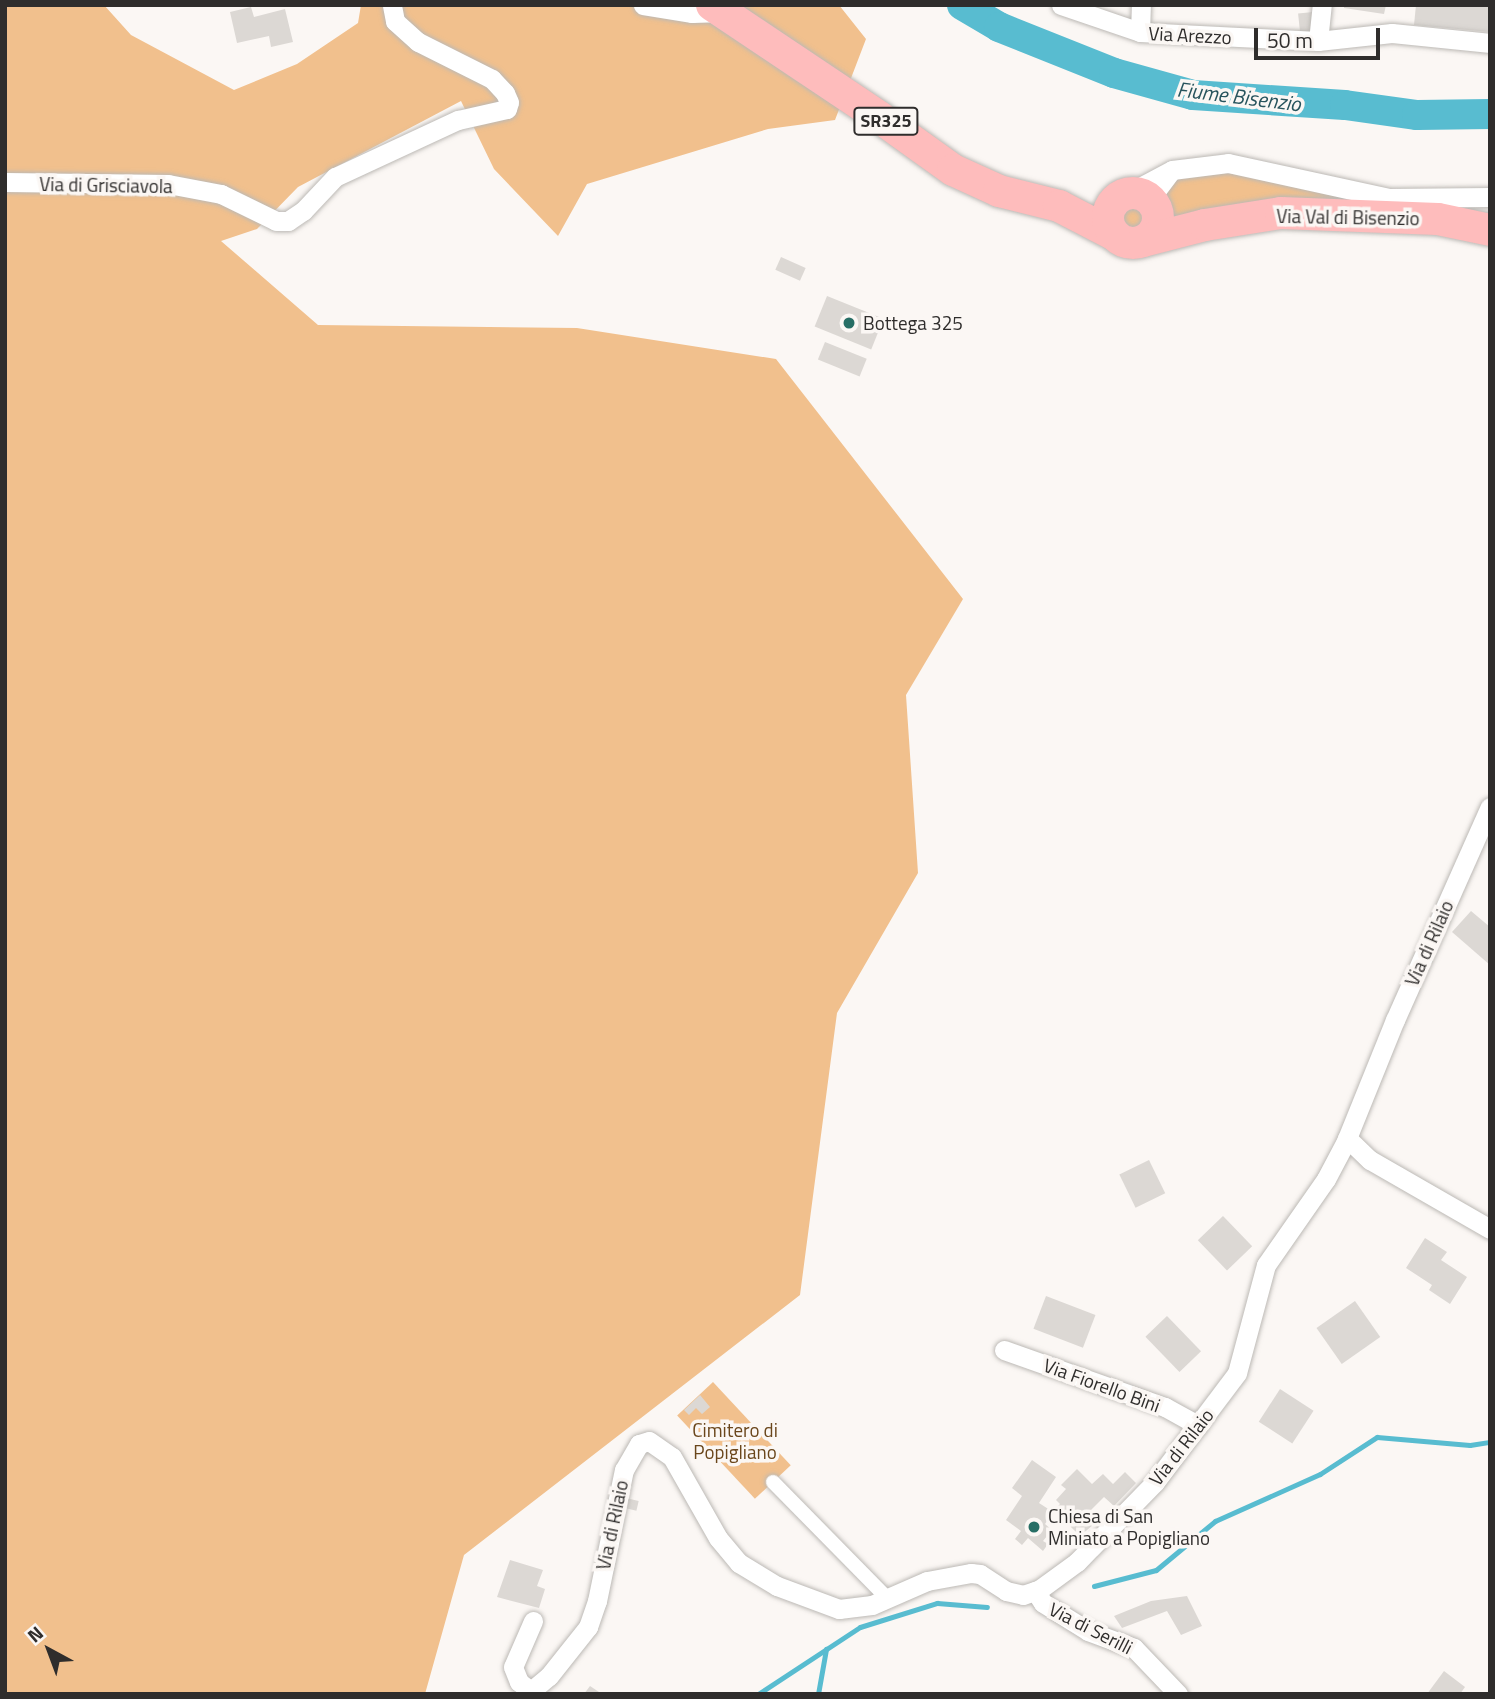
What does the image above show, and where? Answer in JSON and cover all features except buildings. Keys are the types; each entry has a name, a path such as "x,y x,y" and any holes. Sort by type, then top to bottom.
{"main road":[{"name":"SR325","path":"718,9 953,170 999,191 1059,206 1129,238 1205,225"},
{"name":"SR325","path":"1059,206 1139,202 1168,220 1205,225"},
{"path":"1139,202 1157,226 1129,238 1108,220 1110,208 1139,202"},
{"name":"Via Val di Bisenzio","path":"1205,225 1294,213 1438,219 1490,230"}],"street":[{"name":"Via di Grisciavola","path":"5,182 168,184 221,194 276,221 288,221 303,211 335,177 458,121 507,109 509,102 505,93 492,79 418,42 395,21 392,5"},
{"path":"643,5 692,13 718,9"},
{"name":"Via Arezzo","path":"1061,5 1140,32 1318,41 1392,33 1490,43"},
{"path":"1140,32 1141,5"},
{"path":"1318,41 1322,5"},
{"path":"1139,202 1172,170 1228,163 1389,198 1490,197"},
{"path":"1139,202 1172,170"},
{"name":"Via di Rilaio","path":"533,1621 513,1667 519,1682 530,1693 549,1676 588,1627 597,1601 624,1470 639,1444 649,1441 672,1457 718,1538 738,1563 753,1574 803,1598 839,1609 872,1605 927,1581 971,1573 979,1574 1006,1591 1023,1595 1059,1578 1100,1541 1155,1482 1237,1373 1266,1265 1326,1179 1347,1138 1395,1020 1490,807"},
{"path":"1347,1138 1370,1160 1490,1229"},
{"name":"Via Fiorello Bini","path":"1004,1350 1165,1408 1198,1425"},
{"path":"773,1482 888,1599"},
{"name":"Via di Serilli","path":"1035,1591 1042,1604 1088,1631 1134,1648 1178,1694"}],"green space":[{"path":"5,5 104,5 131,35 234,90 297,64 358,23 361,5 839,5 866,39 835,120 768,129 587,184 558,236 494,169 461,101 298,187 257,229 221,241 318,325 577,328 776,359 963,599 906,695 918,873 837,1013 800,1295 464,1555 425,1694 5,1694"},
{"path":"1228,165 1389,201 1180,221 1159,210 1163,183"},
{"path":"1129,194 1149,201 1156,216 1155,225 1130,241 1110,220 1118,199"},
{"name":"Cimitero di Popigliano","path":"713,1382 791,1465 755,1499 677,1415"}],"waterway":[{"name":"Fiume Bisenzio","path":"962,5 999,27 1114,73 1193,95 1345,105 1417,115 1490,114"},
{"path":"1094,1586 1156,1570 1215,1521 1320,1474 1377,1437 1470,1445 1490,1442"},
{"path":"758,1694 860,1627 937,1603 987,1607"},
{"path":"818,1694 826,1649"}],"place":[{"name":"Bottega 325","path":"849,323"},
{"name":"Chiesa di San Miniato a Popigliano","path":"1034,1527"}]}
